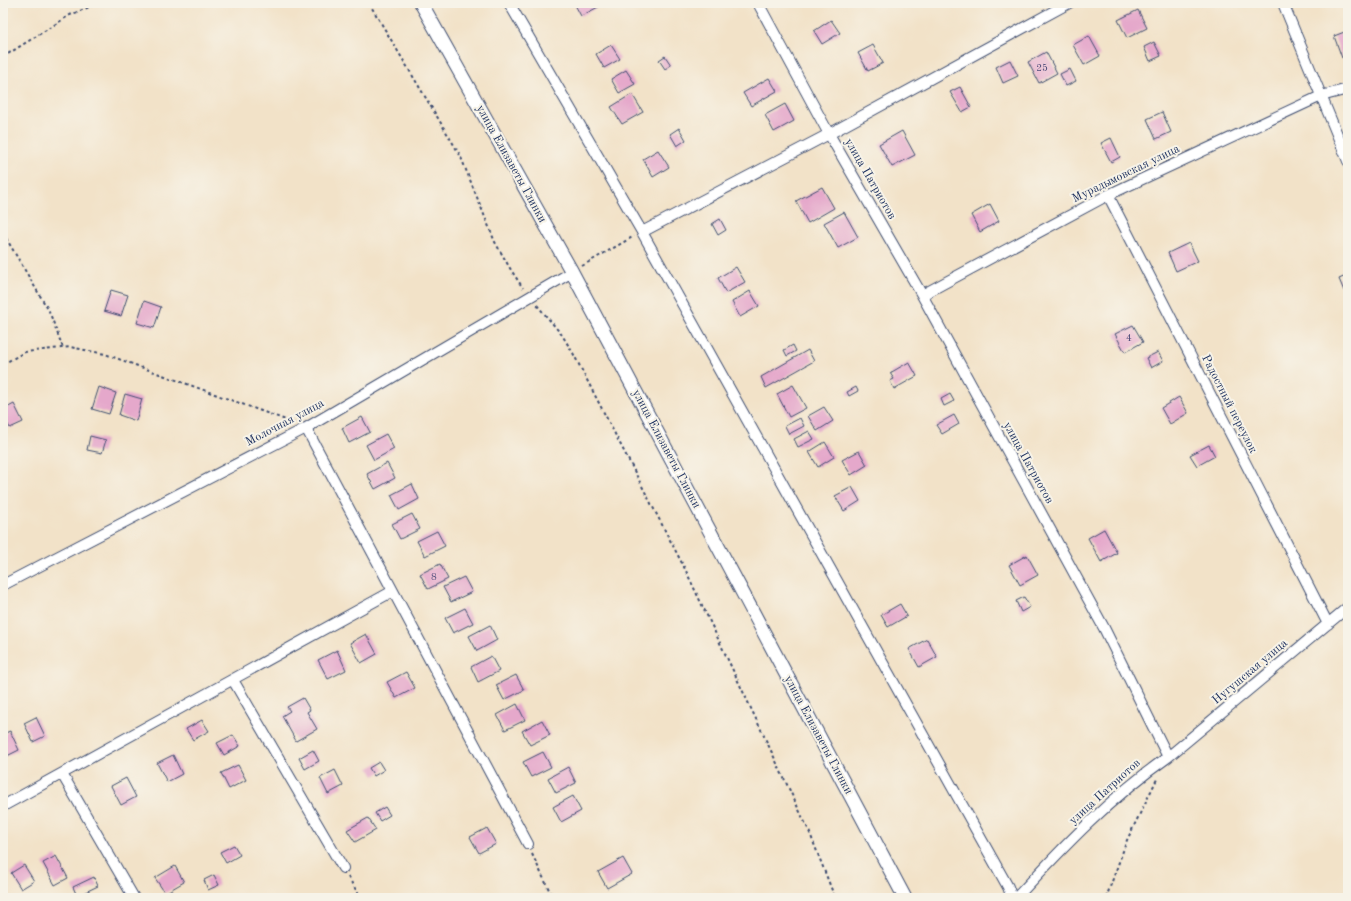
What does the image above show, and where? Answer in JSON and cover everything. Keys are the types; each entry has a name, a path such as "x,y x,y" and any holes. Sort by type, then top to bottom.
{"street":[{"name":"улица Елизаветы Глинки","path":"421,3 572,272 905,898"},
{"path":"509,3 642,232 1008,888 1012,898"},
{"name":"улица Патриотов","path":"758,3 829,134 922,295 1104,628 1168,757 1141,776 1072,839 1016,898"},
{"path":"642,232 829,134 1069,3"},
{"path":"1283,3 1348,161"},
{"name":"Мурадымовская улица","path":"922,295 1108,195 1321,96 1348,89"},
{"name":"Радостный переулок","path":"1108,195 1328,624"},
{"name":"Молочная улица","path":"3,585 306,428 572,272"},
{"path":"306,428 528,844"},
{"path":"3,806 234,680 393,590"},
{"name":"Нугушская улица","path":"1168,757 1348,607"},
{"path":"234,680 343,868"},
{"path":"62,774 134,898"}],"path":[{"path":"3,58 70,15 99,3"},
{"path":"369,3 460,155 495,242 511,270 529,296 562,335 573,353 685,569 808,831 835,898"},
{"path":"572,272 642,232"},
{"path":"3,233 49,311 63,348"},
{"path":"3,364 25,352 70,347 105,354 306,428"},
{"path":"1106,898 1127,840 1159,775"},
{"path":"528,844 553,898"},
{"path":"343,868 361,898"}],"building":[{"path":"574,3 601,3 602,5 581,16"},
{"path":"1138,10 1147,28 1127,38 1118,20"},
{"path":"831,20 840,33 822,44 814,31"},
{"path":"1347,31 1348,56 1342,58 1334,36"},
{"path":"1089,36 1100,56 1084,65 1073,45"},
{"path":"1154,42 1161,56 1150,61 1144,47"},
{"path":"611,45 620,59 604,68 596,54"},
{"path":"873,45 883,63 868,71 858,53"},
{"path":"1046,52 1057,73 1039,83 1028,62"},
{"path":"665,56 671,65 665,69 659,60"},
{"path":"1010,60 1018,76 1003,83 996,67"},
{"path":"1070,69 1076,81 1066,86 1060,74"},
{"path":"626,70 635,84 619,93 611,79"},
{"path":"769,78 777,91 751,106 743,93"},
{"path":"960,87 971,107 962,112 950,92"},
{"path":"632,94 643,112 622,124 611,107"},
{"path":"785,104 794,121 774,132 765,115"},
{"path":"1162,112 1171,132 1156,139 1147,119"},
{"path":"679,128 686,140 677,146 670,134"},
{"path":"902,131 915,155 892,167 879,144"},
{"path":"1111,138 1120,157 1111,162 1101,143"},
{"path":"658,150 669,167 653,177 643,159"},
{"path":"822,187 834,208 808,223 796,201"},
{"path":"990,204 999,221 980,232 971,215"},
{"path":"844,212 858,237 838,248 824,223"},
{"path":"720,219 726,230 718,235 712,224"},
{"path":"1189,243 1198,261 1176,271 1168,253"},
{"path":"736,267 745,282 726,293 718,278"},
{"path":"1348,275 1348,289 1344,291 1339,279"},
{"path":"111,290 128,295 121,316 104,311"},
{"path":"750,291 759,306 740,317 732,302"},
{"path":"144,301 161,307 154,328 137,323"},
{"path":"1133,325 1143,342 1125,352 1115,334"},
{"path":"793,345 796,351 787,356 784,350"},
{"path":"808,350 814,361 766,388 761,377"},
{"path":"1158,352 1163,361 1151,368 1146,358"},
{"path":"909,362 917,376 894,389 890,381 894,379 890,373"},
{"path":"793,385 806,408 789,417 777,394"},
{"path":"99,387 116,393 109,414 92,409"},
{"path":"856,387 858,391 849,396 847,392"},
{"path":"125,394 142,399 136,421 119,415"},
{"path":"950,394 954,401 944,406 941,399"},
{"path":"1179,397 1188,413 1170,424 1161,408"},
{"path":"14,404 23,422 10,428 3,416 3,410"},
{"path":"824,407 833,421 817,431 808,416"},
{"path":"954,415 959,424 942,434 936,425"},
{"path":"362,417 370,432 349,443 342,428"},
{"path":"800,418 804,426 789,434 785,426"},
{"path":"809,431 814,439 798,447 794,439"},
{"path":"386,434 394,449 374,460 366,445"},
{"path":"90,436 106,440 102,453 87,450"},
{"path":"825,442 834,457 818,467 809,452"},
{"path":"1209,445 1215,456 1197,466 1190,455"},
{"path":"859,451 867,465 851,475 842,460"},
{"path":"387,463 395,478 375,489 367,474"},
{"path":"412,484 419,499 399,510 391,495"},
{"path":"852,487 860,501 844,511 835,496"},
{"path":"412,514 420,529 400,539 392,524"},
{"path":"1104,529 1117,553 1101,562 1088,538"},
{"path":"437,531 445,546 425,556 417,541"},
{"path":"1027,555 1038,575 1020,585 1009,565"},
{"path":"440,564 448,579 428,589 420,574"},
{"path":"464,577 472,592 451,602 443,587"},
{"path":"1024,597 1030,607 1021,612 1016,601"},
{"path":"900,604 907,616 888,627 881,615"},
{"path":"465,608 473,623 453,633 445,618"},
{"path":"490,625 497,640 477,651 469,636"},
{"path":"366,634 377,654 361,663 350,643"},
{"path":"927,639 937,657 919,667 909,649"},
{"path":"337,650 346,670 328,679 318,660"},
{"path":"491,656 499,671 478,682 471,667"},
{"path":"406,672 415,688 396,698 387,682"},
{"path":"516,675 524,690 504,700 496,685"},
{"path":"303,698 310,710 307,712 317,729 296,741 282,716 290,711 287,707"},
{"path":"517,704 525,720 505,730 497,715"},
{"path":"36,717 45,736 33,742 24,723"},
{"path":"202,720 209,731 193,740 186,729"},
{"path":"542,720 550,735 530,745 522,731"},
{"path":"10,731 19,750 7,756 3,748 3,734"},
{"path":"233,735 240,746 224,755 217,743"},
{"path":"313,750 319,761 305,769 299,758"},
{"path":"543,752 551,767 531,777 523,762"},
{"path":"173,755 182,774 167,782 157,763"},
{"path":"379,762 384,770 374,776 369,768"},
{"path":"238,765 246,780 229,789 221,773"},
{"path":"568,767 576,783 556,793 548,778"},
{"path":"335,770 343,786 328,794 320,778"},
{"path":"126,778 136,797 121,805 111,786"},
{"path":"573,796 581,811 561,822 553,807"},
{"path":"385,807 390,815 380,821 375,813"},
{"path":"368,818 376,830 355,842 347,830"},
{"path":"487,828 496,844 479,853 470,837"},
{"path":"234,845 240,855 226,863 220,852"},
{"path":"56,856 68,878 55,885 43,863"},
{"path":"623,858 632,874 607,888 598,872"},
{"path":"24,865 34,881 21,889 11,873"},
{"path":"175,866 184,882 165,893 155,878"},
{"path":"214,875 219,885 208,890 204,880"},
{"path":"94,877 98,886 77,896 73,887"}]}
